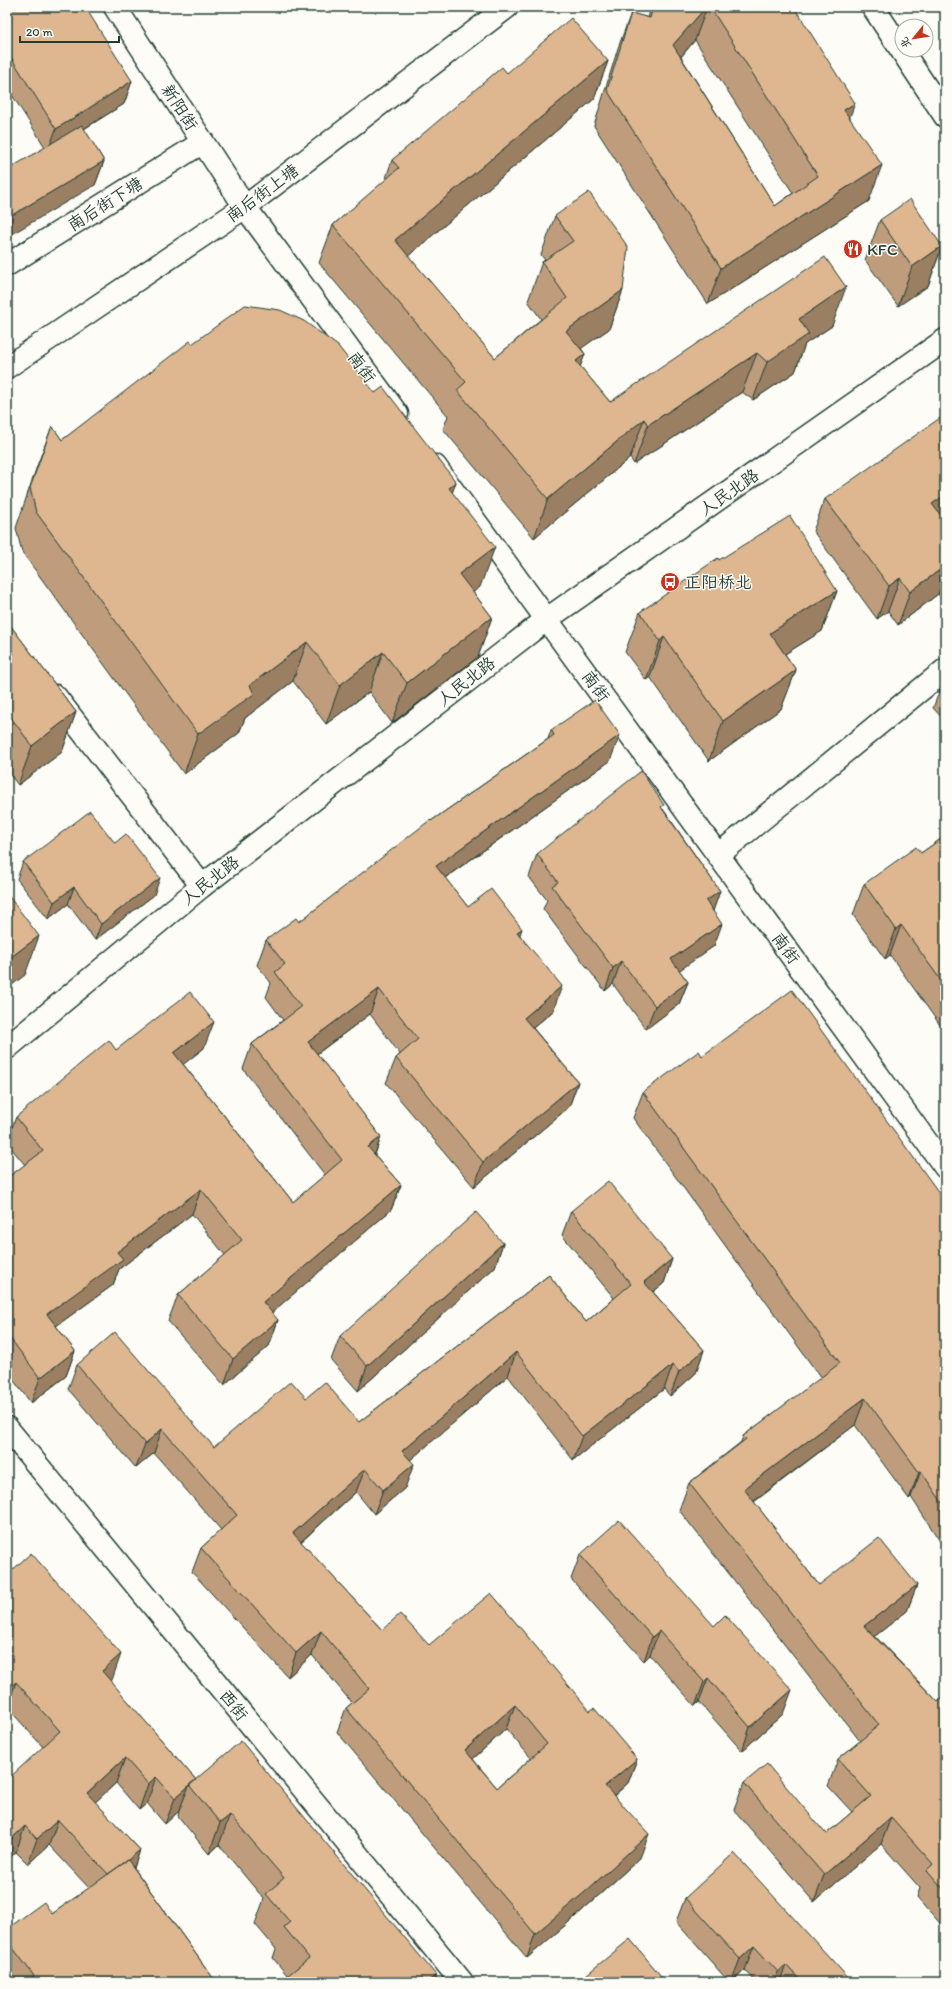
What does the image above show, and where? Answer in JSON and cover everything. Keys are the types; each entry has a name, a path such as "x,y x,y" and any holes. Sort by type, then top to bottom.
{"street":[{"name":"新阳街","path":"115,7 245,207"},
{"name":"南后街上塘","path":"7,367 245,207 507,7"},
{"path":"872,7 945,116"},
{"name":"南后街下塘","path":"7,266 203,142"},
{"name":"南街","path":"245,207 410,432"},
{"name":"人民北路","path":"7,1048 202,886 547,619 945,340"},
{"name":"南街","path":"424,452 945,1167"},
{"path":"718,855 945,670"},
{"path":"41,678 202,886"},
{"name":"西街","path":"7,1428 462,1982"}],"building":[{"path":"7,7 85,7 132,81 56,129 7,51"},
{"path":"653,7 706,7 673,45 775,206 818,176 710,7 794,7 855,103 844,110 882,165 721,268 607,90 631,13 650,18"},
{"path":"571,18 608,61 395,240 495,358 567,298 542,262 573,241 555,216 589,192 628,247 623,290 566,331 585,354 576,361 610,402 825,257 846,287 799,319 809,334 767,362 757,353 648,425 644,419 548,499 457,390 466,382 333,225 399,168 392,160 502,67 507,73"},
{"path":"82,125 104,161 7,218 7,170"},
{"path":"910,199 942,246 912,267 880,220"},
{"path":"245,305 280,310 304,321 338,346 375,393 383,387 456,482 449,488 495,547 459,574 492,617 407,683 383,652 340,685 307,642 250,685 254,694 198,734 36,512 30,488 52,426 62,440 190,341 192,344"},
{"path":"940,418 945,425 945,495 932,504 945,521 945,566 910,592 900,578 889,586 825,499"},
{"path":"790,516 837,591 770,633 796,670 723,721 664,637 660,641 640,612 718,558 719,560"},
{"path":"7,621 76,712 32,746 7,712"},
{"path":"595,700 620,735 436,866 468,907 491,889 522,929 517,932 562,986 524,1018 578,1082 483,1162 396,1058 418,1039 379,989 308,1042 381,1137 368,1147 401,1185 263,1302 278,1320 233,1359 178,1295 242,1240 201,1189 117,1252 123,1259 47,1314 75,1351 40,1378 7,1334 7,1178 43,1151 16,1117 109,1040 116,1050 190,992 214,1022 174,1053 293,1202 342,1160 252,1044 301,1007 275,972 285,964 266,940 296,918 299,922 430,820 431,821 554,735 551,730"},
{"path":"641,771 664,805 661,807 720,891 706,901 722,924 671,959 688,982 655,1006 621,961 613,968 552,886 558,882 537,854"},
{"path":"90,811 115,843 126,834 160,878 101,924 74,887 54,902 23,862"},
{"path":"945,836 945,986 901,925 896,929 864,884 916,847 921,853"},
{"path":"7,894 39,936 7,960"},
{"path":"792,990 945,1201 945,1507 921,1471 919,1472 865,1398 744,1489 819,1585 879,1538 917,1585 864,1626 938,1702 945,1696 945,1891 927,1870 933,1864 891,1817 824,1875 744,1783 767,1764 826,1834 871,1796 838,1759 879,1725 689,1483 746,1439 743,1436 840,1363 643,1092 699,1051 702,1056"},
{"path":"608,1181 672,1259 644,1282 704,1350 679,1372 673,1365 582,1436 516,1352 402,1451 414,1464 383,1490 365,1469 293,1533 382,1630 400,1614 429,1645 491,1593 590,1711 594,1708 637,1759 605,1786 649,1834 585,1892 535,1934 346,1708 369,1689 321,1631 296,1653 201,1548 237,1515 162,1429 145,1444 77,1365 115,1332 214,1447 291,1381 306,1398 325,1382 359,1422 549,1275 586,1322 631,1284 571,1211","holes":["515,1705 547,1744 497,1788 465,1750"]},
{"path":"476,1212 503,1243 367,1366 340,1336"},
{"path":"619,1520 714,1626 725,1615 792,1690 750,1727 708,1678 704,1682 659,1631 652,1637 580,1555"},
{"path":"31,1553 121,1654 102,1671 196,1780 175,1798 156,1777 148,1784 125,1758 87,1793 140,1850 108,1874 58,1820 37,1839 25,1826 7,1843 7,1780 60,1731 16,1682 7,1690 7,1575"},
{"path":"241,1741 436,1975 427,1982 281,1981 309,1958 284,1927 290,1922 266,1894 284,1878 230,1815 220,1823 189,1785"},
{"path":"734,1853 852,1982 802,1982 786,1965 778,1972 754,1946 740,1959 685,1898"},
{"path":"128,1860 216,1982 25,1982 34,1976 7,1940 7,1929 44,1902 52,1914"},
{"path":"630,1939 666,1982 584,1982 581,1979"}],"place":[{"name":"KFC","path":"853,249"},
{"name":"正阳桥北","path":"670,582"}]}
